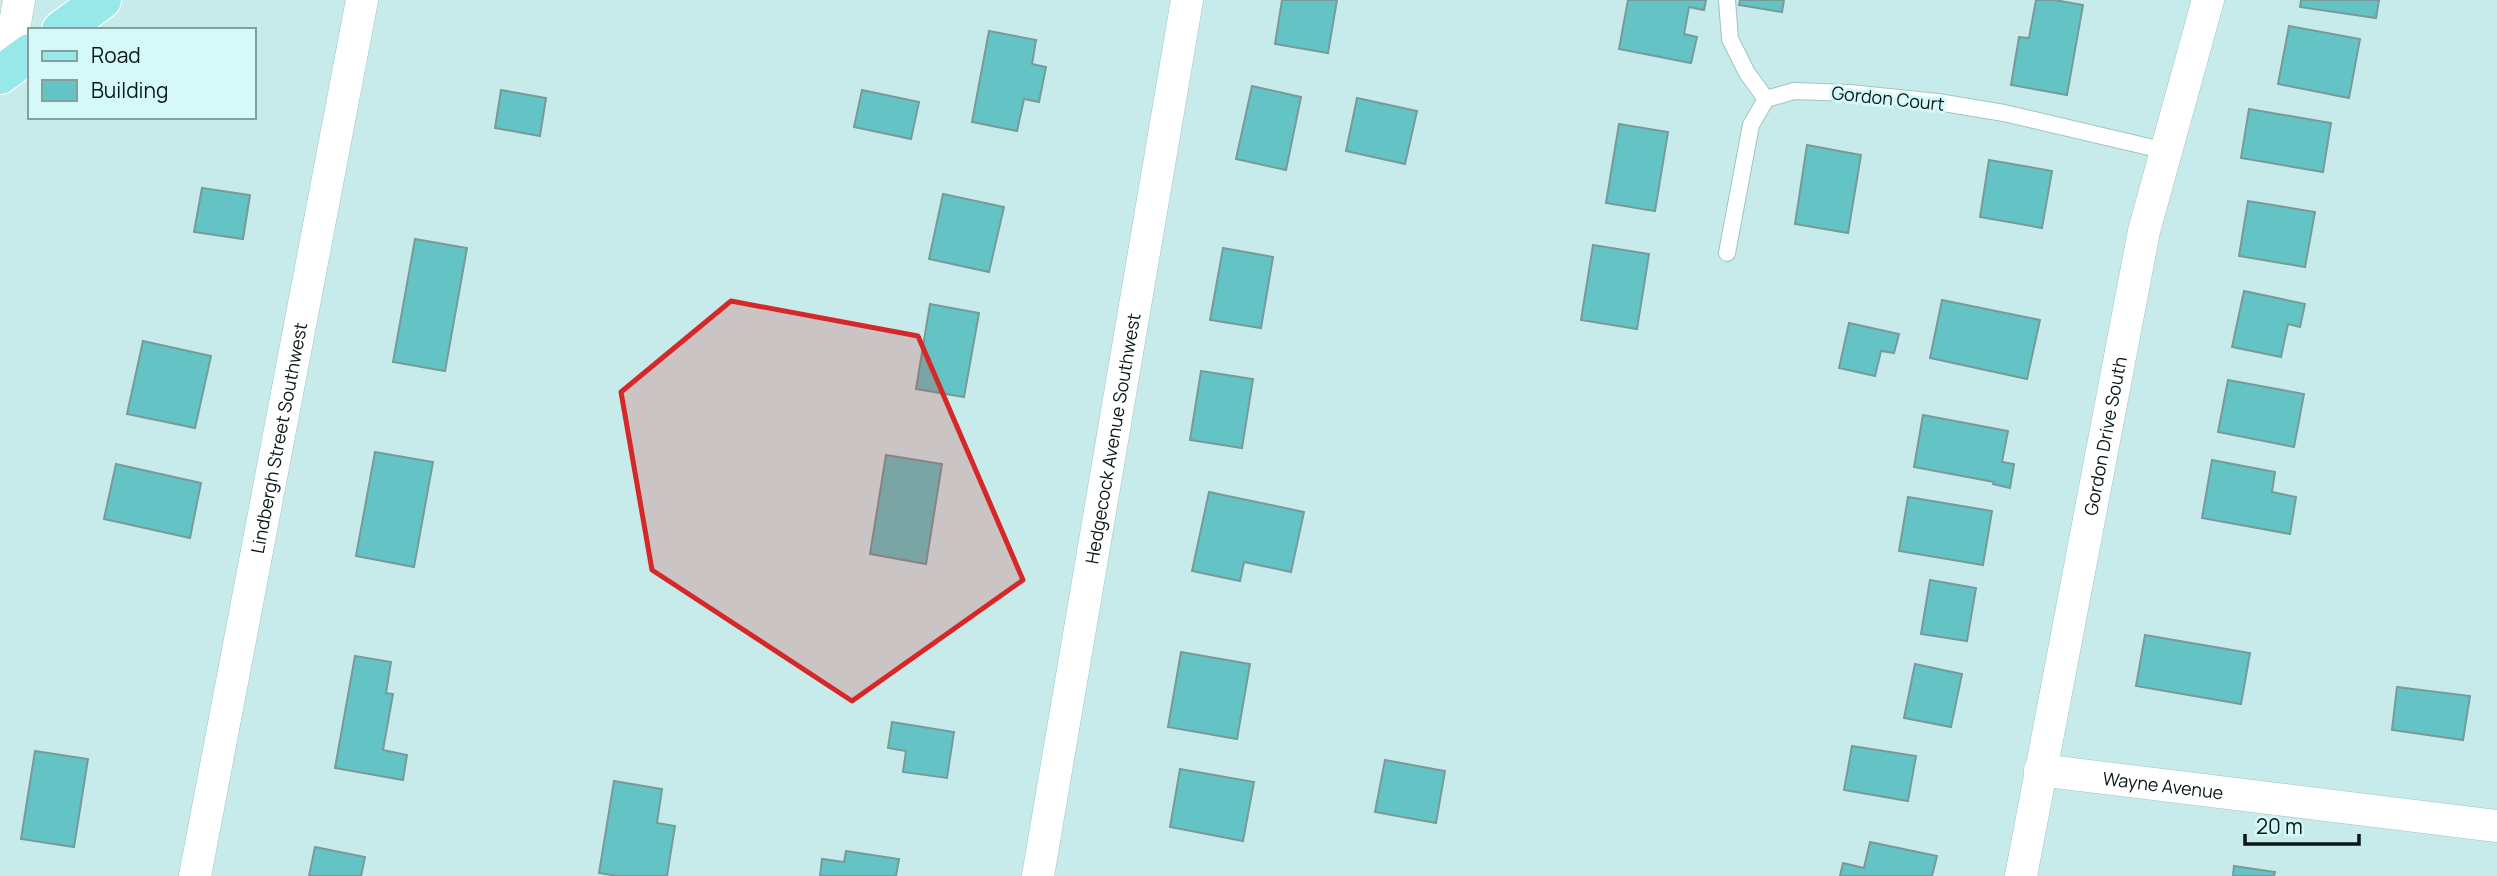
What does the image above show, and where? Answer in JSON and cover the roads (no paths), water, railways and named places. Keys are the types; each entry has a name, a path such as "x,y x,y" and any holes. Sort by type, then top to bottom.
{"main road":[{"path":"64,28 102,0"}],"street":[{"path":"12,66 19,0"},
{"name":"Lindbergh Street Southwest","path":"195,876 362,0"},
{"name":"Hedgecock Avenue Southwest","path":"1038,876 1187,0"},
{"name":"Gordon Drive South","path":"2021,876 2144,231 2208,0"},
{"name":"Wayne Avenue","path":"2040,770 2497,826"}],"lane":[{"path":"1727,0 1730,39 1747,73 1766,99 1751,125 1727,253"},
{"name":"Gordon Court","path":"1766,99 1794,91 1850,93 1938,102 2004,113 2166,151"}]}
